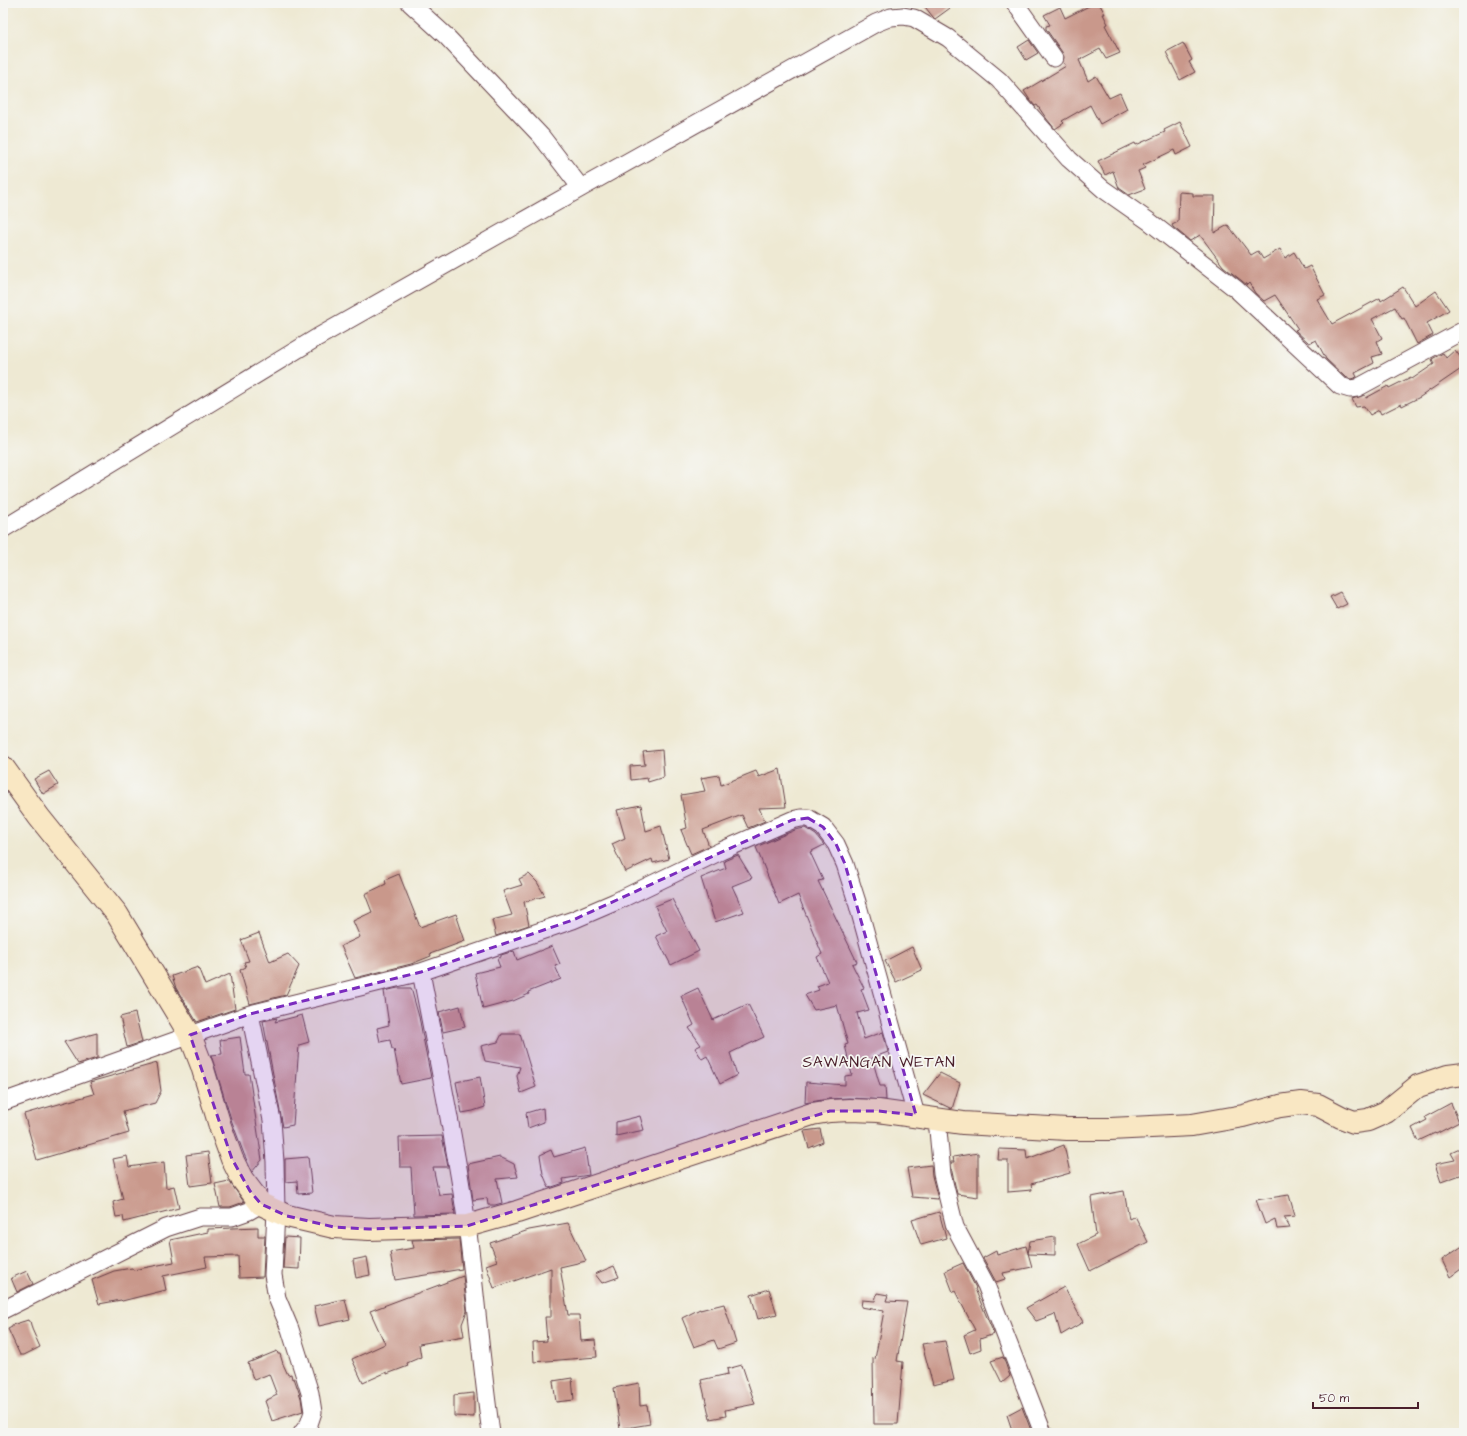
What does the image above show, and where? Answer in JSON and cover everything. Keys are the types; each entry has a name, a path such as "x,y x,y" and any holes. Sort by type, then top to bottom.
{"street":[{"path":"410,3 446,36 541,136 581,188"},
{"path":"1015,3 1054,58"},
{"path":"3,528 318,337 876,23 891,17 903,16 914,18 948,38 999,80 1069,159 1103,189 1150,222 1236,289 1340,386 1350,389 1356,388 1464,330"},
{"path":"3,767 40,817 117,914 168,997 190,1035 204,1072 220,1126 232,1159 250,1190 268,1208 287,1216 334,1227 369,1229 467,1226 517,1212 780,1126 812,1114 830,1111 878,1111 963,1123 1067,1129 1192,1125 1243,1116 1280,1106 1301,1103 1318,1105 1354,1122 1368,1120 1386,1112 1418,1086 1448,1076 1464,1074"},
{"path":"3,1102 250,1014 421,972 573,920 615,902 721,851 792,820 808,818 823,827 836,844 845,864 927,1117 955,1227 986,1285 1043,1433"},
{"path":"421,972 451,1125 467,1226 491,1433"},
{"path":"250,1014 272,1120 275,1162 268,1208 273,1275 277,1298 290,1329 310,1393 313,1412 309,1424 302,1433"},
{"path":"3,1310 166,1228 200,1217 232,1217 249,1211 268,1208"}],"highlighted area":[{"path":"808,818 823,827 836,844 845,864 916,1115 878,1111 830,1111 467,1226 369,1229 334,1227 287,1216 261,1204 250,1191 232,1159 190,1035 250,1014 421,972 573,920 792,820"}],"building":[{"path":"922,3 957,3 935,19"},
{"path":"1095,3 1099,3 1105,14 1103,14 1108,24 1105,25 1120,53 1106,59 1100,49 1079,60 1088,81 1096,76 1109,98 1120,93 1127,109 1100,124 1090,105 1062,121 1064,123 1055,129 1037,105 1035,106 1024,91 1066,66 1063,62 1064,57 1062,52 1046,29 1046,26 1050,25 1044,15 1060,7 1065,18"},
{"path":"1029,40 1038,53 1026,60 1018,47"},
{"path":"1183,43 1192,60 1189,62 1195,72 1180,80 1166,52"},
{"path":"1180,122 1192,147 1176,155 1174,150 1143,165 1145,168 1138,171 1145,189 1129,195 1119,188 1113,171 1105,175 1098,161 1135,143 1136,145 1165,132 1164,130"},
{"path":"1179,192 1193,193 1193,196 1215,196 1214,233 1228,225 1251,255 1258,251 1263,259 1280,249 1285,258 1294,252 1304,269 1310,266 1325,295 1317,299 1332,324 1380,298 1381,301 1403,287 1415,306 1436,291 1449,310 1427,323 1433,335 1417,344 1404,318 1402,319 1395,307 1372,319 1382,338 1377,341 1382,354 1372,357 1374,363 1355,373 1357,377 1351,379 1345,377 1326,359 1316,340 1309,343 1295,330 1298,329 1275,295 1264,301 1255,293 1249,283 1247,285 1223,266 1200,235 1190,241 1173,227 1172,225 1178,222"},
{"path":"1455,350 1464,362 1464,367 1420,397 1381,414 1379,410 1370,415 1364,406 1356,407 1352,399 1365,395 1366,398 1388,386 1389,388 1411,377 1412,379 1434,364 1432,359 1443,353 1446,358"},
{"path":"1340,592 1347,604 1337,609 1330,597"},
{"path":"662,750 664,777 648,782 647,778 631,780 630,766 645,765 643,752"},
{"path":"780,769 786,807 759,808 765,821 748,828 742,815 703,830 709,846 691,854 681,830 687,828 681,795 705,791 701,778 719,775 721,785 756,771 759,777"},
{"path":"49,771 58,785 43,794 34,779"},
{"path":"641,805 646,831 661,826 669,859 653,863 652,859 625,872 612,844 625,838 617,810"},
{"path":"805,828 816,835 824,845 810,852 823,880 818,881 857,962 852,964 864,988 861,989 869,1010 857,1013 864,1039 883,1032 888,1052 872,1058 880,1086 885,1086 886,1100 849,1098 828,1099 805,1103 806,1082 845,1085 845,1076 852,1075 845,1045 848,1044 837,1005 814,1010 805,995 819,990 817,986 828,982 817,957 822,954 798,895 779,904 756,847 795,830"},
{"path":"738,855 752,878 732,886 744,912 715,922 701,878 726,868 724,861"},
{"path":"399,874 420,927 456,914 465,941 430,954 431,956 411,964 355,978 341,946 360,937 353,921 372,912 365,894 386,884 385,880"},
{"path":"529,874 537,882 545,896 524,902 529,925 496,936 492,920 512,915 503,891 522,885 519,879"},
{"path":"672,899 699,951 671,965 656,936 667,931 655,906"},
{"path":"259,933 270,962 288,954 299,966 286,995 250,1004 240,970 246,967 244,962 249,961 241,940"},
{"path":"552,946 560,964 555,966 561,979 528,992 529,994 513,1001 483,1009 475,973 500,967 497,959 501,957 501,955 514,951 517,960"},
{"path":"912,947 922,970 896,982 885,961"},
{"path":"198,967 205,985 230,974 235,1009 197,1022 176,988 172,976"},
{"path":"398,988 411,988 419,1017 431,1078 401,1084 394,1049 392,1049 390,1040 380,1042 377,1028 389,1025 384,991"},
{"path":"698,988 713,1020 748,1004 764,1037 730,1053 737,1075 720,1084 707,1056 702,1059 695,1048 701,1045 689,1028 694,1025 681,996"},
{"path":"460,1006 465,1027 443,1032 439,1012"},
{"path":"135,1013 142,1042 127,1047 120,1017"},
{"path":"302,1015 309,1042 299,1045 293,1125 283,1127 263,1021 277,1018 275,1022"},
{"path":"97,1033 97,1058 78,1064 64,1042"},
{"path":"502,1034 520,1034 536,1087 521,1093 517,1076 520,1067 485,1061 481,1046 498,1042"},
{"path":"240,1037 245,1074 249,1074 262,1160 252,1172 232,1122 211,1055 222,1054 220,1040"},
{"path":"157,1063 161,1091 155,1103 123,1111 129,1133 37,1160 24,1114 94,1094 90,1082"},
{"path":"940,1073 960,1083 952,1109 923,1095"},
{"path":"480,1077 485,1107 462,1113 456,1082"},
{"path":"1451,1103 1459,1122 1436,1134 1435,1133 1418,1141 1412,1128 1427,1120 1425,1117"},
{"path":"543,1108 544,1122 528,1128 526,1113"},
{"path":"640,1116 644,1130 616,1136 616,1122"},
{"path":"820,1129 823,1142 809,1148 804,1131"},
{"path":"442,1136 448,1167 433,1167 439,1195 452,1194 455,1214 414,1215 411,1167 400,1167 399,1137"},
{"path":"1064,1145 1070,1173 1031,1184 1032,1190 1008,1192 1008,1160 998,1160 999,1149 1026,1150 1027,1159"},
{"path":"1464,1147 1464,1176 1463,1174 1441,1182 1435,1164 1455,1160 1451,1153"},
{"path":"585,1148 589,1175 563,1179 564,1183 549,1188 543,1174 540,1155 551,1150 554,1157"},
{"path":"208,1152 212,1183 190,1186 186,1155"},
{"path":"978,1153 978,1197 957,1194 952,1172 951,1162 954,1162 953,1157"},
{"path":"127,1156 129,1167 164,1162 166,1188 174,1186 179,1208 124,1222 123,1216 116,1217 113,1202 123,1199 113,1159"},
{"path":"308,1157 312,1193 298,1194 297,1181 285,1182 285,1159"},
{"path":"500,1157 514,1164 518,1177 497,1179 502,1203 488,1205 487,1198 473,1200 468,1164"},
{"path":"931,1165 932,1176 938,1199 912,1197 907,1168"},
{"path":"229,1181 244,1202 230,1207 220,1207 215,1184"},
{"path":"1124,1191 1129,1219 1135,1216 1148,1242 1090,1271 1078,1244 1096,1235 1091,1197"},
{"path":"1289,1195 1295,1216 1284,1217 1290,1228 1277,1229 1275,1219 1265,1224 1256,1200"},
{"path":"939,1212 946,1238 921,1245 912,1220"},
{"path":"568,1223 586,1261 560,1267 568,1315 579,1315 581,1341 595,1340 597,1357 534,1362 533,1342 547,1341 545,1317 551,1317 551,1268 494,1288 486,1265 497,1261 490,1243 529,1230"},
{"path":"258,1227 258,1236 265,1236 263,1277 239,1278 238,1256 205,1257 207,1267 163,1276 166,1290 122,1301 99,1304 92,1280 114,1271 132,1268 133,1270 174,1262 170,1240 208,1232 208,1229"},
{"path":"285,1237 300,1238 299,1269 283,1268"},
{"path":"1055,1237 1055,1255 1028,1254 1030,1241"},
{"path":"459,1239 462,1269 395,1280 390,1252 414,1248 412,1240"},
{"path":"1464,1245 1464,1267 1450,1277 1442,1260"},
{"path":"1026,1246 1032,1267 1003,1273 1005,1279 996,1282 983,1258 996,1251 997,1255"},
{"path":"367,1257 370,1275 356,1278 353,1260"},
{"path":"963,1263 976,1288 975,1289 994,1334 980,1339 981,1349 970,1353 964,1335 975,1330 955,1291 953,1292 945,1271"},
{"path":"614,1266 619,1277 602,1283 595,1274"},
{"path":"27,1271 33,1284 17,1292 11,1278"},
{"path":"463,1276 467,1311 462,1324 464,1336 419,1344 421,1357 407,1363 408,1366 387,1374 387,1372 363,1383 352,1359 385,1344 370,1311"},
{"path":"1064,1287 1083,1322 1061,1335 1055,1314 1036,1321 1026,1308"},
{"path":"769,1289 777,1314 758,1319 751,1295"},
{"path":"877,1293 888,1295 886,1301 907,1302 897,1361 903,1362 898,1424 874,1424 873,1358 875,1359 884,1311 861,1307 862,1300 875,1301"},
{"path":"345,1299 350,1319 319,1326 314,1306"},
{"path":"724,1304 736,1343 718,1349 714,1340 694,1347 682,1318 700,1309"},
{"path":"28,1320 30,1321 40,1347 24,1355 20,1355 8,1329 12,1327 12,1325"},
{"path":"945,1341 954,1380 933,1385 922,1344"},
{"path":"277,1351 278,1354 280,1354 288,1375 291,1374 292,1379 294,1378 301,1398 303,1411 272,1421 265,1401 277,1395 269,1374 254,1380 248,1363"},
{"path":"1003,1357 1010,1376 1002,1383 991,1361"},
{"path":"742,1365 755,1404 725,1410 726,1416 710,1419 701,1380 728,1374 727,1369"},
{"path":"572,1378 574,1400 556,1402 553,1381"},
{"path":"639,1383 640,1406 647,1405 650,1424 620,1429 614,1388"},
{"path":"474,1393 474,1417 454,1416 454,1395"},
{"path":"1022,1407 1032,1433 1013,1433 1007,1415"}],"district":[{"name":"SAWANGAN WETAN","path":"879,1062"}]}
